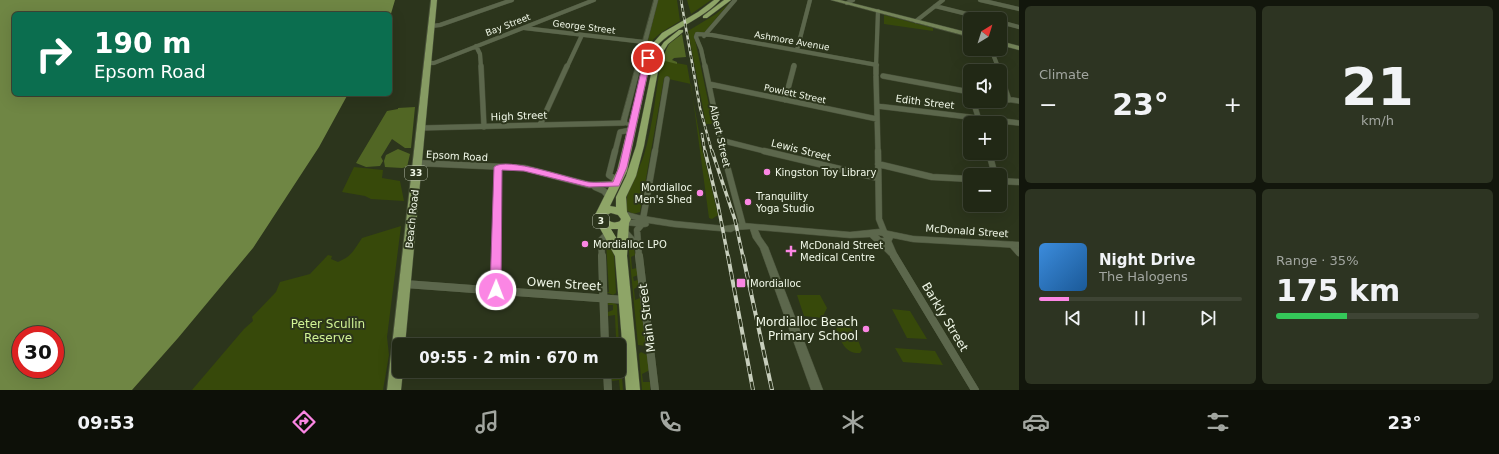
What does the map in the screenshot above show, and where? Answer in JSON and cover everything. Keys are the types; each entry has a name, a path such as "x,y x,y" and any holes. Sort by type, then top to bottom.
{"highway":[{"name":"3","path":"600,217 617,183 623,167 627,124 651,48 666,33 701,13 717,0"},
{"name":"Main Street","path":"633,390 621,256 623,221 620,200 636,160 645,125 660,51 676,34 729,2"},
{"path":"642,79 653,80"},
{"path":"627,124 645,125"},
{"name":"3","path":"610,209 623,221 617,226 611,226 605,224 600,217 603,211 610,209"},
{"name":"Main Street","path":"600,217 621,256"}],"main road":[{"name":"Beach Road","path":"400,338 434,0"},
{"path":"834,0 963,33"},
{"path":"1007,45 1019,48"},
{"name":"Beach Road","path":"394,390 395,378"}],"street":[{"path":"432,26 440,25 512,0"},
{"name":"Bay Street","path":"428,63 594,0"},
{"path":"627,124 644,42 656,0"},
{"name":"Albert Street","path":"735,0 729,2 705,34 700,45 720,140 743,226"},
{"path":"797,50 810,0"},
{"path":"847,4 853,0"},
{"path":"916,21 943,0"},
{"path":"980,0 1019,9"},
{"path":"935,6 963,13"},
{"name":"Barkly Street","path":"878,12 877,66 880,76 877,119 879,220 881,237 976,390"},
{"path":"1007,24 1019,27"},
{"name":"George Street","path":"522,28 644,42"},
{"name":"Ashmore Avenue","path":"705,34 877,66"},
{"path":"540,125 582,35"},
{"path":"476,46 480,54 484,127"},
{"path":"785,100 794,65"},
{"path":"880,76 963,92"},
{"name":"Main Street","path":"655,390 637,231 642,222 667,79"},
{"name":"Powlett Street","path":"709,84 877,119"},
{"path":"1007,94 1009,100 1019,101"},
{"name":"Edith Street","path":"877,106 963,119"},
{"name":"Edith Street","path":"1007,122 1019,123"},
{"name":"High Street","path":"421,128 627,124"},
{"name":"Lewis Street","path":"720,140 878,178"},
{"name":"Epsom Road","path":"417,163 524,168 602,189 609,197"},
{"path":"878,164 932,177 963,179"},
{"path":"496,290 498,167"},
{"path":"1007,181 1019,182"},
{"name":"Epsom Road","path":"589,185 617,183"},
{"name":"Barkly Street","path":"879,220 881,237 894,256"},
{"path":"623,221 638,247"},
{"name":"McDonald Street","path":"623,221 661,225 674,224 1015,245"},
{"name":"McDonald Street","path":"727,228 743,226 757,229"},
{"path":"757,229 764,239 764,247 818,390"},
{"path":"605,338 601,240 610,237"},
{"path":"1015,245 1019,253"},
{"name":"Owen Street","path":"405,284 625,300"},
{"path":"607,378 608,390"}],"green space":[{"path":"658,0 677,0 680,21 655,37 647,52 645,52"},
{"path":"687,0 711,0 691,14"},
{"path":"729,3 705,32 696,33 694,35 713,124 706,124 688,31 716,14"},
{"path":"884,15 933,28 933,31 884,24"},
{"path":"661,60 687,65 690,84 664,78 640,212 633,214 626,210 627,196 647,144"},
{"path":"693,98 702,149 718,215 712,219 709,218"},
{"path":"354,167 383,170 382,178 400,181 404,201 371,199 365,196 342,192"},
{"name":"Peter Scullin Reserve","path":"401,226 387,337 389,355 383,390 192,390 244,329 253,321 252,317 276,292 280,282 310,274 328,255 332,256 331,259 338,262 343,260 350,255 362,238"},
{"path":"628,241 630,241 634,247 635,255 631,257 632,269 637,268 638,275 633,277 634,281 638,280 639,286 634,289 635,300 640,298 646,346 638,345"},
{"path":"606,242 609,242 614,255 616,293 613,295 606,292 609,292"},
{"path":"797,295 820,295 827,308 822,318 804,316"},
{"path":"613,302 617,305 619,338 616,338 615,315 608,316 608,312 613,310 613,305 608,305 608,303"},
{"path":"892,309 910,311 927,339 907,338"},
{"path":"839,325 844,325 852,329 862,350 860,353 850,351 844,346 836,329"},
{"path":"895,348 935,351 943,365 903,362"},
{"path":"641,352 647,355 650,370 642,374 643,382 650,382 650,390 642,390 639,354"},
{"path":"612,378 622,378 623,390 620,390 619,380 612,381"}],"shaded area":[{"path":"0,0 395,0 391,12 12,12 12,96 347,96 319,147 253,248 178,338 132,390 0,390"},
{"path":"682,34 686,57 674,58 672,60 677,62 677,64 661,60 669,44"},
{"path":"415,107 411,148 405,148 392,139 381,157 383,161 380,166 366,167 356,163 387,111 398,108"},
{"path":"398,149 410,154 407,167 385,167 384,161 386,155"}],"railway":[{"path":"681,0 700,108 712,152"},
{"path":"702,134 705,152"},
{"path":"705,151 718,205 728,257"},
{"path":"712,151 735,220 743,257"},
{"path":"728,256 753,390"},
{"path":"743,256 772,390"}],"place":[{"name":"Kingston Toy Library","path":"767,172"},
{"name":"Mordialloc Men's Shed","path":"700,193"},
{"name":"Tranquility Yoga Studio","path":"748,202"},
{"name":"Mordialloc LPO","path":"585,244"},
{"name":"McDonald Street Medical Centre","path":"791,251"},
{"name":"Mordialloc","path":"741,283"},
{"name":"Mordialloc Beach Primary School","path":"866,329"}],"route":[{"path":"496,290 498,167 524,168 564,180 589,185 609,186 616,184 621,175 648,58"}]}
